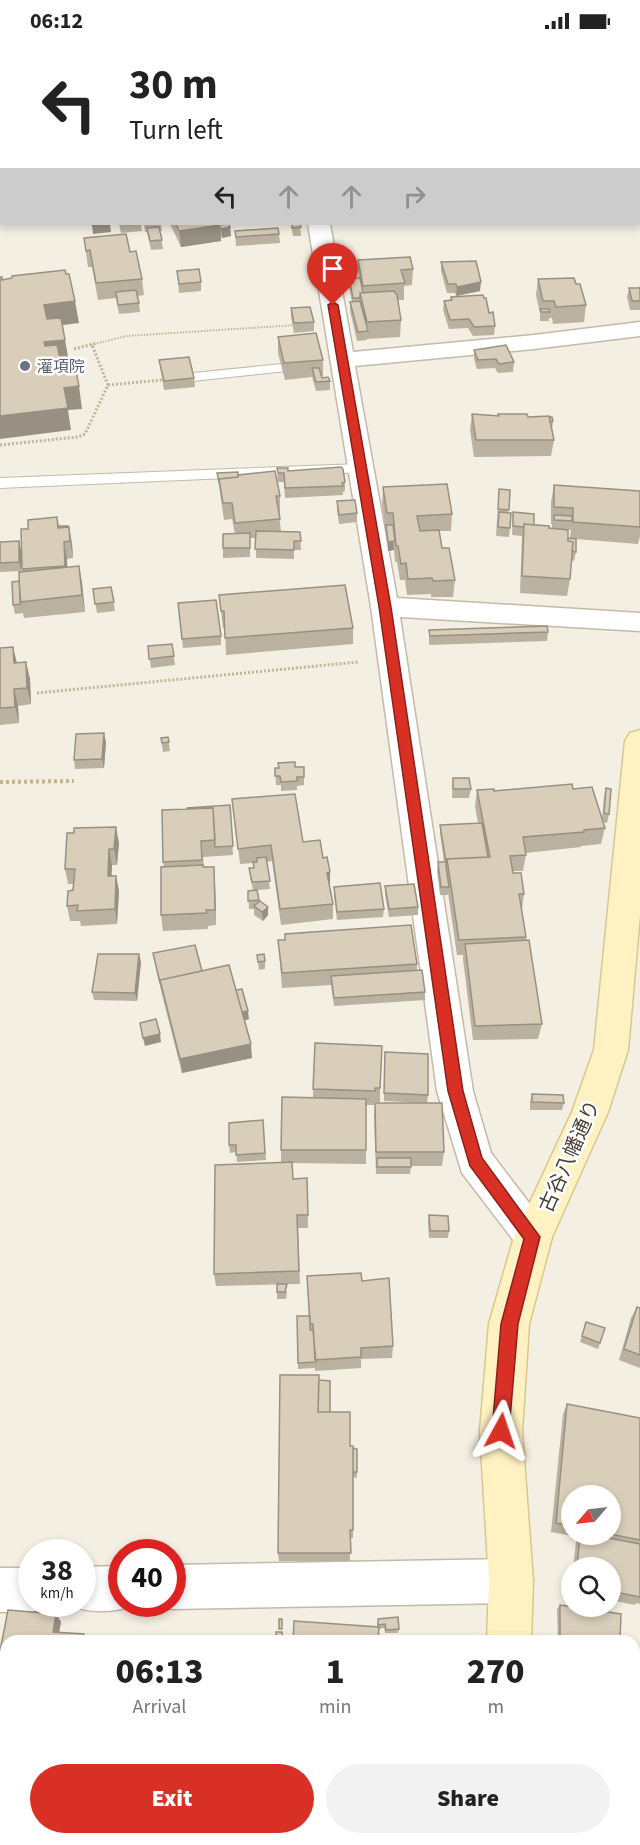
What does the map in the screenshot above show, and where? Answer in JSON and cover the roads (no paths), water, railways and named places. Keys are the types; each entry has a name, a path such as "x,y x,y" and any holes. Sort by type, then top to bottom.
{"street":[{"path":"319,225 336,322 339,362 385,607 455,1091 475,1161 533,1237"},
{"path":"339,362 640,329"},
{"path":"385,607 640,622"},
{"name":"古谷八幡通り","path":"509,1635 511,1581 501,1431 509,1324 533,1237 590,1112 610,1050 640,741"},
{"path":"186,1587 511,1581"},
{"path":"0,1590 18,1590"}],"lane":[{"path":"193,377 282,368"},
{"path":"0,483 360,469"}],"place":[{"name":"灌項院","path":"25,366"}]}
